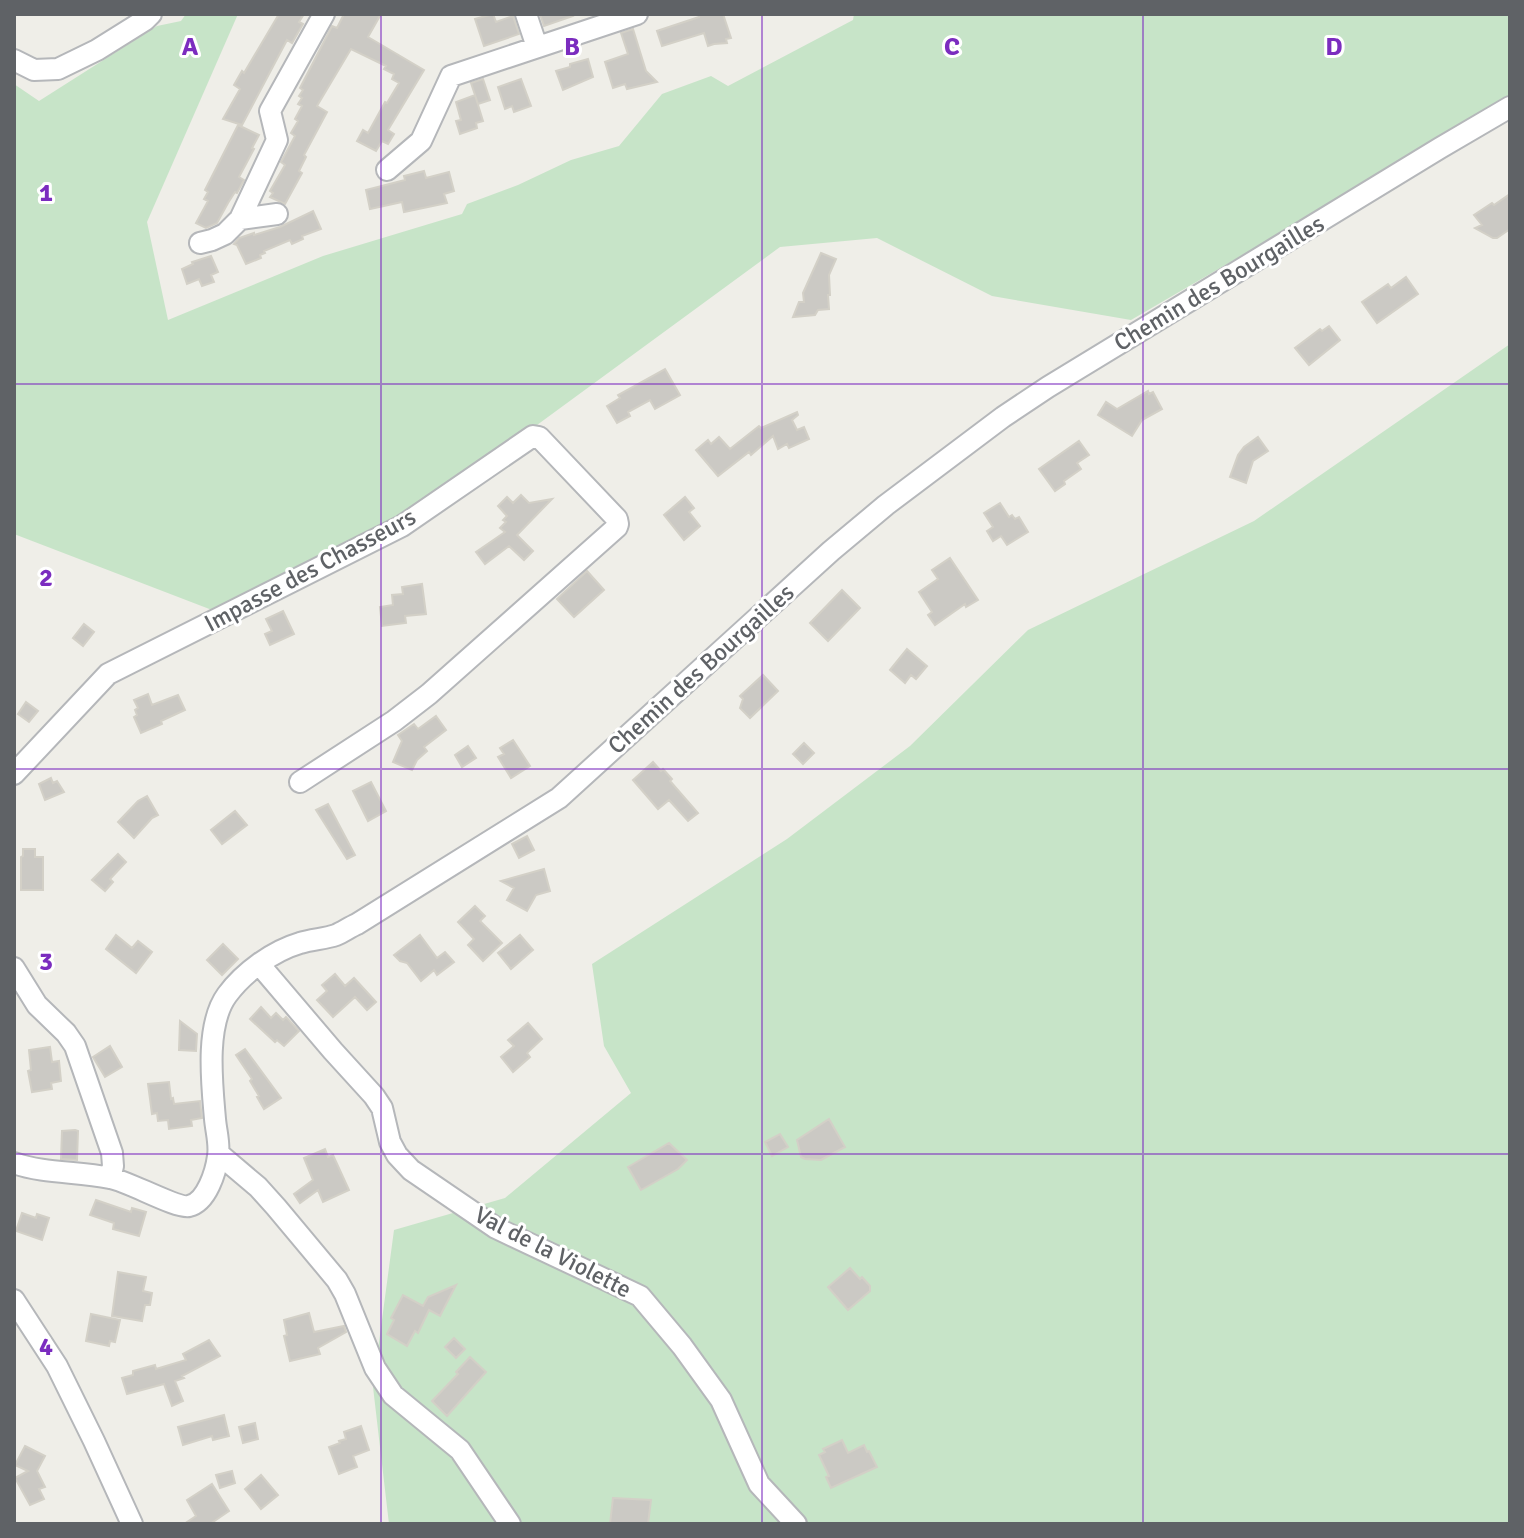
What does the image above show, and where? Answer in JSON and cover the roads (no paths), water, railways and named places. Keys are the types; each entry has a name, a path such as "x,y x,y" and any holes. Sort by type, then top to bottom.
{"street":[{"path":"14,60 34,70 58,69 97,50 151,14"},
{"path":"200,243 225,234 240,219 277,140 270,111 324,14"},
{"path":"526,14 537,47"},
{"path":"387,170 421,141 451,76 637,14"},
{"name":"Chemin des Bourgailles","path":"14,1163 61,1173 110,1178 135,1185 174,1204 190,1206 199,1201 212,1182 219,1154 213,1100 214,1025 218,1008 259,964 299,943 335,935 357,924 559,798 831,551 979,435 1048,387 1510,107"},
{"path":"240,219 277,214"},
{"name":"Impasse des Chasseurs","path":"14,774 108,674 392,531 533,436 539,437 617,519 617,527 429,694 394,721 300,782"},
{"name":"Val de la Violette","path":"259,964 374,1096 382,1108 390,1142 411,1170 496,1228 640,1296 682,1346 721,1400 759,1484 796,1524"},
{"path":"14,968 37,1005 75,1046 112,1153 110,1178"},
{"path":"219,1154 267,1197 337,1280 375,1368 393,1395 460,1450 510,1524"},
{"path":"14,1300 57,1366 132,1524"}]}
